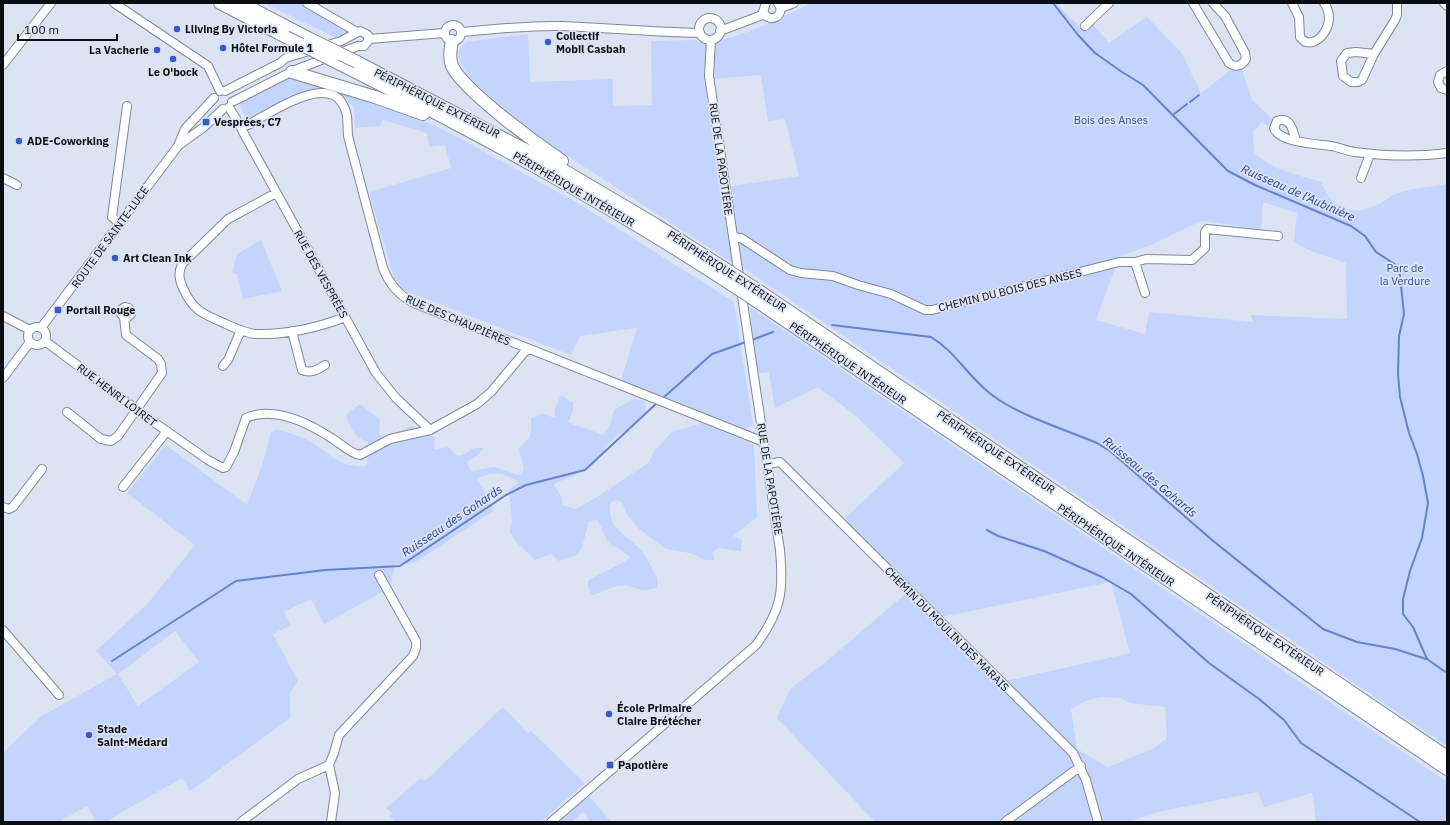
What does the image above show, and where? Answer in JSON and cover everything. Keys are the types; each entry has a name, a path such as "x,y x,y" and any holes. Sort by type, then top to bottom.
{"highway":[{"name":"PÉRIPHÉRIQUE INTÉRIEUR","path":"220,3 454,122 618,213 727,276 1447,769"},
{"name":"PÉRIPHÉRIQUE EXTÉRIEUR","path":"241,3 499,135 575,176 727,276"},
{"path":"448,37 452,65 465,84 544,150 570,168 575,176"},
{"path":"291,72 401,106 442,123 454,122"},
{"name":"PÉRIPHÉRIQUE EXTÉRIEUR","path":"758,296 1447,757"}],"street":[{"path":"3,64 51,3"},
{"path":"114,3 208,66 222,91 231,95 228,106 216,106 214,98"},
{"path":"307,3 355,33"},
{"path":"766,3 763,9 769,18 774,18 780,13 780,6 794,3"},
{"path":"1086,26 1109,3"},
{"path":"1193,3 1229,63 1239,66 1246,59 1245,54 1225,16 1213,3"},
{"path":"1292,3 1299,17 1300,37 1309,43 1318,40 1328,28 1330,14 1324,3"},
{"path":"1374,54 1356,52 1344,55 1340,65 1345,78 1355,83 1362,80 1374,54 1395,20 1397,15 1397,3"},
{"path":"1444,3 1447,6"},
{"path":"720,31 765,14"},
{"path":"708,19 714,20 718,23 720,31 718,36 711,40 704,38 700,33 701,23 708,19"},
{"path":"369,39 448,37 459,39 461,32 458,27 453,24 447,27 448,37"},
{"path":"461,32 538,26 637,32 700,33"},
{"path":"222,91 280,63 286,58 290,58 355,33 366,33 369,39"},
{"path":"355,33 353,42 358,46 367,44 369,39"},
{"name":"RUE DE LA PAPOTIÈRE","path":"551,822 756,645 772,622 779,603 782,571 709,76 711,40"},
{"name":"ROUTE DE SAINTE-LUCE","path":"178,146 204,127 228,106 291,72 358,46"},
{"path":"280,63 280,68 291,72 295,63 290,58"},
{"path":"1447,71 1442,73 1438,79 1440,87 1447,90"},
{"name":"ROUTE DE SAINTE-LUCE","path":"41,328 178,146 185,128 222,91"},
{"name":"RUE DES CHAUPIÈRES","path":"242,126 248,125 312,94 329,94 338,98 344,106 347,115 348,136 383,268 393,287 400,295 414,303 527,349 764,442"},
{"path":"120,224 112,218 127,106"},
{"name":"RUE DES VESPRÉES","path":"228,106 236,121 242,126 243,132 276,193 376,373 396,398 430,430"},
{"path":"1296,141 1370,154 1420,156 1447,153"},
{"path":"1361,178 1370,154"},
{"path":"3,178 17,185"},
{"path":"276,193 228,219 187,258 179,271 180,281 189,301 194,308 201,312 240,330 253,334 292,331 345,317"},
{"name":"CHEMIN DU BOIS DES ANSES","path":"733,237 740,238 790,270 801,273 833,276 891,294 925,310 944,308 1119,262 1135,262 1146,259 1192,260 1205,248 1205,232 1207,229 1278,236"},
{"path":"1135,262 1145,294"},
{"path":"3,316 30,330"},
{"path":"67,412 101,439 111,441 118,436 162,373 162,368 158,359 126,335 124,317"},
{"path":"36,327 41,328 45,332 44,340 38,345 30,342 28,337 30,330 36,327"},
{"path":"223,366 228,360 240,330"},
{"path":"292,331 302,370 306,372 318,370 325,365"},
{"name":"RUE HENRI LOIRET","path":"44,340 167,432 220,467 226,467 234,452 246,418 271,413 286,416 324,433 354,453 360,455 390,439 430,430"},
{"path":"3,378 30,342"},
{"path":"430,430 484,399 527,349"},
{"path":"123,487 167,432"},
{"name":"CHEMIN DU MOULIN DES MARAIS","path":"767,464 780,462 1073,753 1086,780 1098,822"},
{"path":"3,507 9,509 13,507 42,469"},
{"path":"331,822 335,793 329,765 339,735 413,656 416,648 416,641 379,575"},
{"path":"3,630 59,695"},
{"path":"241,822 298,779 329,765"},
{"path":"1005,822 1080,766"}],"green space":[{"path":"264,3 301,3 351,31 344,42"},
{"path":"811,3 1057,3 1061,9 1085,31 1093,24 1109,43 1147,17 1181,52 1201,93 1231,70 1242,70 1252,100 1273,120 1268,126 1262,122 1253,132 1254,152 1260,158 1276,168 1321,182 1330,198 1343,208 1358,211 1367,209 1380,204 1393,195 1404,191 1447,184 1447,746 745,269 731,262 529,131 480,88 466,73 460,61 458,51 466,42 528,34 530,82 613,79 613,106 652,105 651,41 718,41 770,23","holes":["761,75 768,121 785,119 799,176 720,188 704,80","1263,202 1297,213 1294,242 1311,251 1346,263 1347,319 1251,315 1253,322 1149,312 1145,334 1096,320 1114,271 1112,259 1153,244 1201,221 1261,229"]},
{"path":"288,77 308,81 359,97 360,100 425,121 461,139 576,202 734,302 753,425 746,429 621,380 637,328 580,336 571,355 403,290 394,278 369,192 451,168 445,145 429,147 427,133 383,120 380,126 355,128 354,108 345,98 332,92 316,91 251,120 246,119 240,102"},
{"path":"261,240 282,291 243,299 237,275 232,272 237,254"},
{"path":"750,307 1447,782 1447,822 1316,822 1312,793 1264,807 1258,792 1157,812 1129,822 875,822 777,718 790,689 822,665 909,591 840,523 904,463 856,416 818,387 775,408 769,372 757,373","holes":["1111,582 1130,653 1010,680 1000,682 937,618","1100,697 1121,698 1130,703 1165,707 1167,738 1154,748 1108,767 1077,749 1071,709 1086,701"]},
{"path":"561,395 573,403 573,411 568,422 602,435 610,426 614,410 634,399 645,401 646,411 640,420 612,440 592,465 554,484 561,496 562,505 576,509 648,463 656,449 672,432 703,423 754,446 757,517 733,536 742,540 741,551 718,548 712,553 715,560 706,560 690,553 666,549 639,529 626,513 622,502 617,500 611,502 610,511 614,525 642,551 656,576 657,587 641,590 629,586 619,586 592,595 588,588 588,581 630,558 628,555 609,543 597,520 589,521 582,547 577,555 558,561 551,554 535,560 517,543 510,532 512,521 509,490 519,483 504,475 487,475 477,480 489,498 493,511 417,561 407,564 395,564 390,586 386,590 324,624 311,599 284,612 291,625 273,634 298,681 290,693 290,718 190,791 182,778 105,822 96,822 87,806 59,822 3,822 3,753 40,717 117,674 96,651 148,603 195,545 127,493 166,445 247,505 263,463 271,432 276,429 312,442 339,461 356,466 367,466 369,448 368,442 364,441 357,435 351,427 346,415 360,404 380,420 379,436 398,433 410,426 418,428 423,437 431,435 435,438 434,450 448,447 458,456 475,448 484,448 478,455 467,462 471,471 494,467 519,475 524,470 519,450 530,436 531,418 542,414 556,418 554,411","holes":["175,631 199,662 138,706 118,674"]},
{"path":"503,707 528,733 531,731 585,783 541,822 396,822 389,816 393,814 386,808 420,779 426,780"},
{"path":"589,796 611,822 591,822 583,812 572,822 559,822"}],"waterway":[{"name":"Ruisseau de l'Aubinière","path":"1053,3 1078,35 1095,53 1143,85 1228,171 1255,185 1351,226 1365,236 1376,252 1399,267 1404,314 1399,336 1398,374 1400,397 1409,433 1423,476 1428,503 1422,538 1410,571 1403,599 1403,614 1413,627 1427,659 1447,673"},
{"path":"1190,102 1199,95"},
{"path":"1174,114 1187,104"},
{"name":"Ruisseau des Gohards","path":"832,325 931,337 948,350 976,381 992,395 1028,416 1097,443 1110,451 1212,540 1323,629 1357,642 1395,649 1426,659"},
{"name":"Ruisseau des Gohards","path":"752,340 773,332"},
{"name":"Ruisseau des Gohards","path":"662,399 712,354 746,342"},
{"name":"Ruisseau des Gohards","path":"112,661 236,581 325,570 400,566 506,495 526,485 585,470 658,402"},
{"path":"987,530 998,536 1044,551 1102,577 1131,594 1209,663 1259,699 1284,720 1301,743 1420,822"}],"place":[{"name":"Lliving By Victoria","path":"177,29"},
{"name":"Collectif Mobil Casbah","path":"548,42"},
{"name":"Hôtel Formule 1","path":"223,48"},
{"name":"La Vacherie","path":"157,50"},
{"name":"Le O'bock","path":"173,59"},
{"name":"Vesprées, C7","path":"206,122"},
{"name":"ADE-Coworking","path":"19,141"},
{"name":"Art Clean Ink","path":"115,258"},
{"name":"Portail Rouge","path":"58,310"},
{"name":"École Primaire Claire Brétécher","path":"609,714"},
{"name":"Stade Saint-Médard","path":"89,735"},
{"name":"Papotière","path":"610,765"}],"park label":[{"name":"Bois des Anses","path":"1111,120"},
{"name":"Parc de la Verdure","path":"1405,274"}]}
